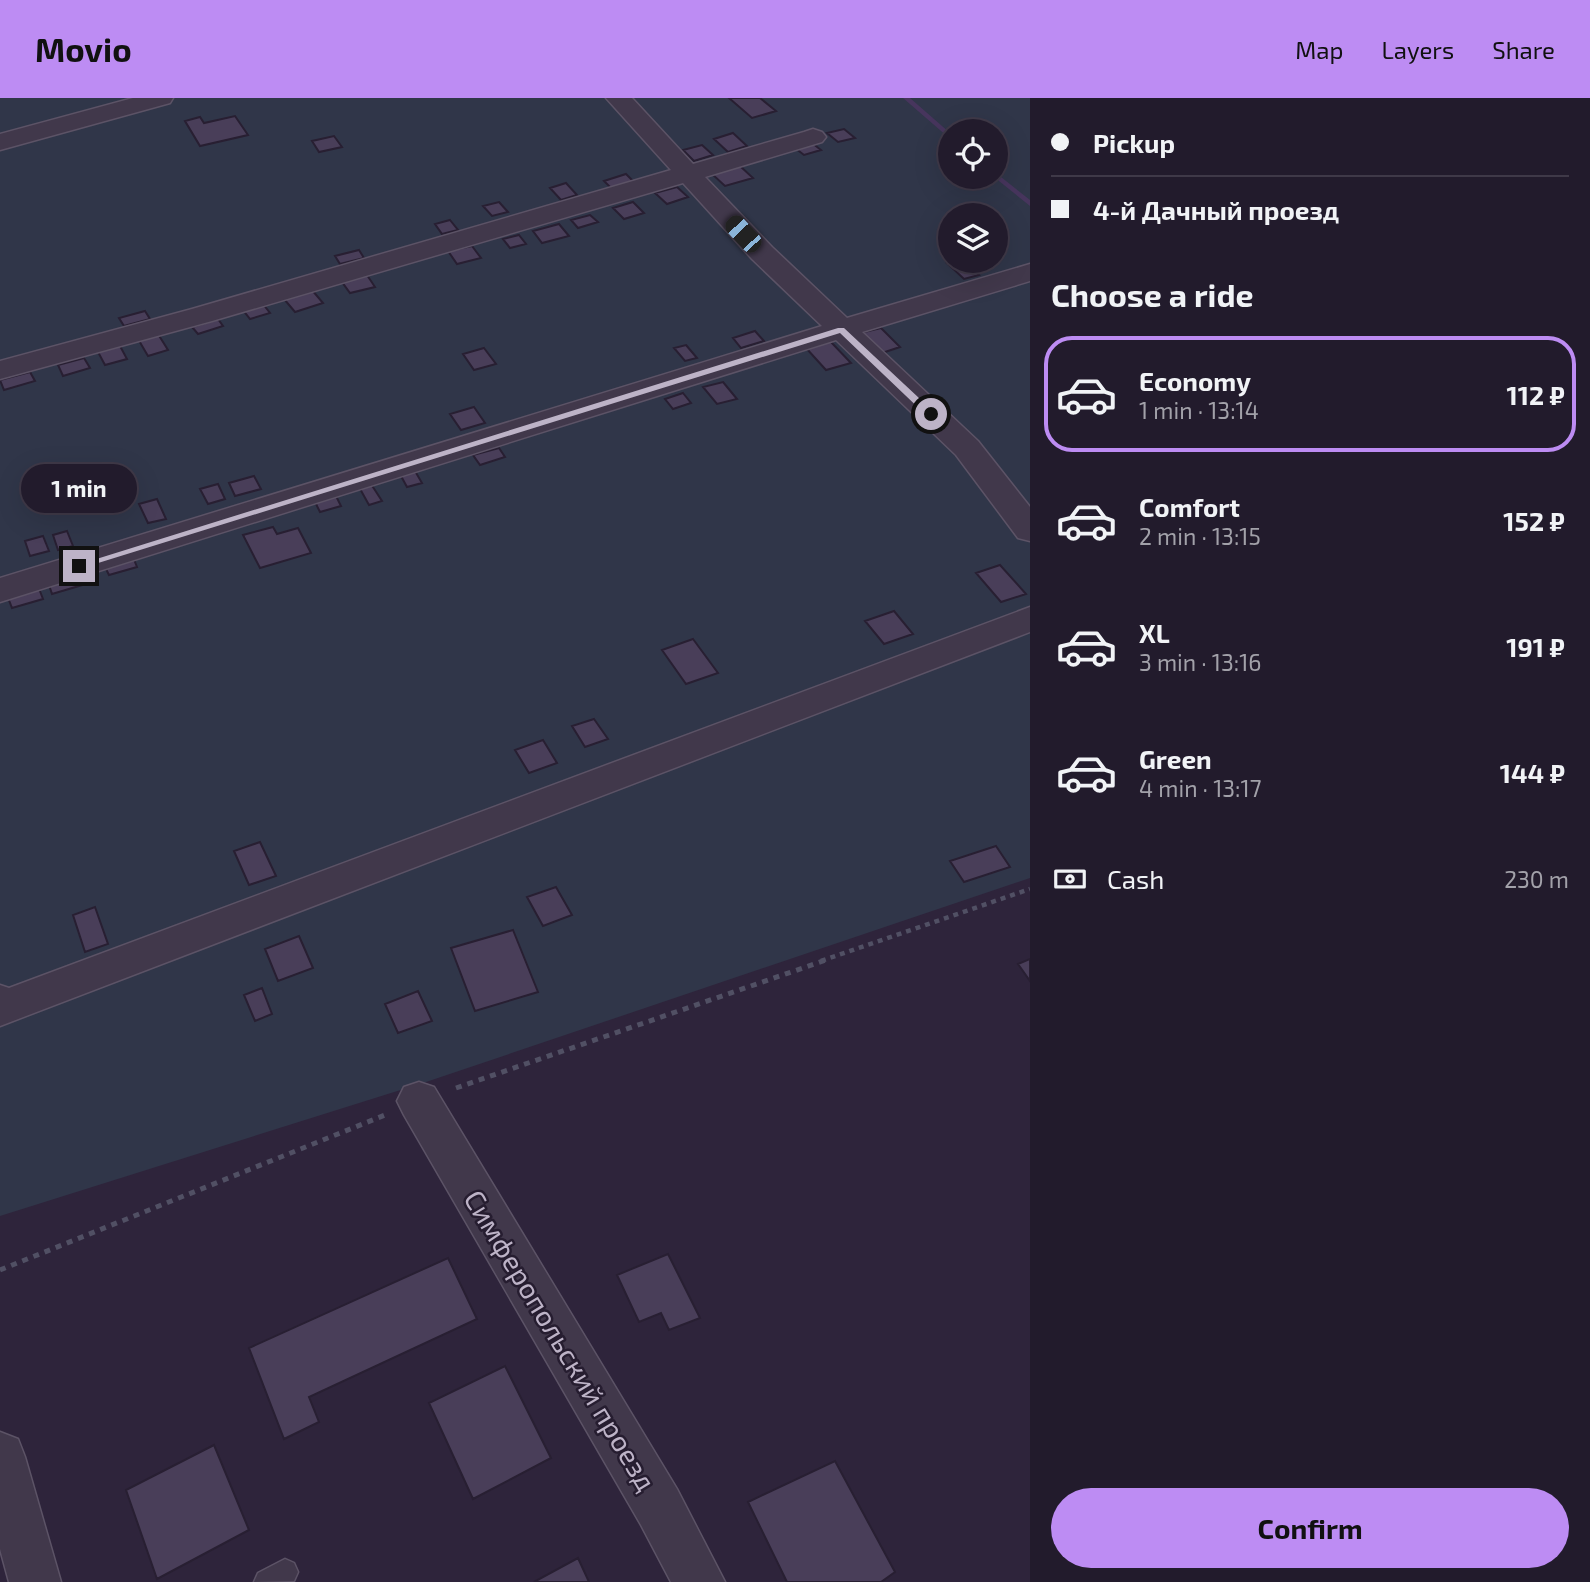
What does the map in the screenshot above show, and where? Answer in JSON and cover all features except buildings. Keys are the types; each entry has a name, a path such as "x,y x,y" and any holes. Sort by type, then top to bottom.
{"street":[{"path":"0,142 161,98"},
{"path":"618,98 762,253 967,448 1030,530"},
{"path":"0,370 202,315 813,137"},
{"path":"0,590 1030,272"},
{"path":"1,1006 1030,619"},
{"name":"Симферопольский проезд","path":"419,1101 659,1507 699,1582"},
{"path":"0,1457 36,1582"}],"path":[{"path":"0,1270 419,1101 1030,889"}],"shaded area":[{"path":"0,98 1030,98 1030,878 426,1082 0,1216"}],"waterway":[{"path":"906,98 938,126"},
{"path":"1008,185 1030,204"}],"route":[{"path":"79,566 841,330 931,414"}]}
